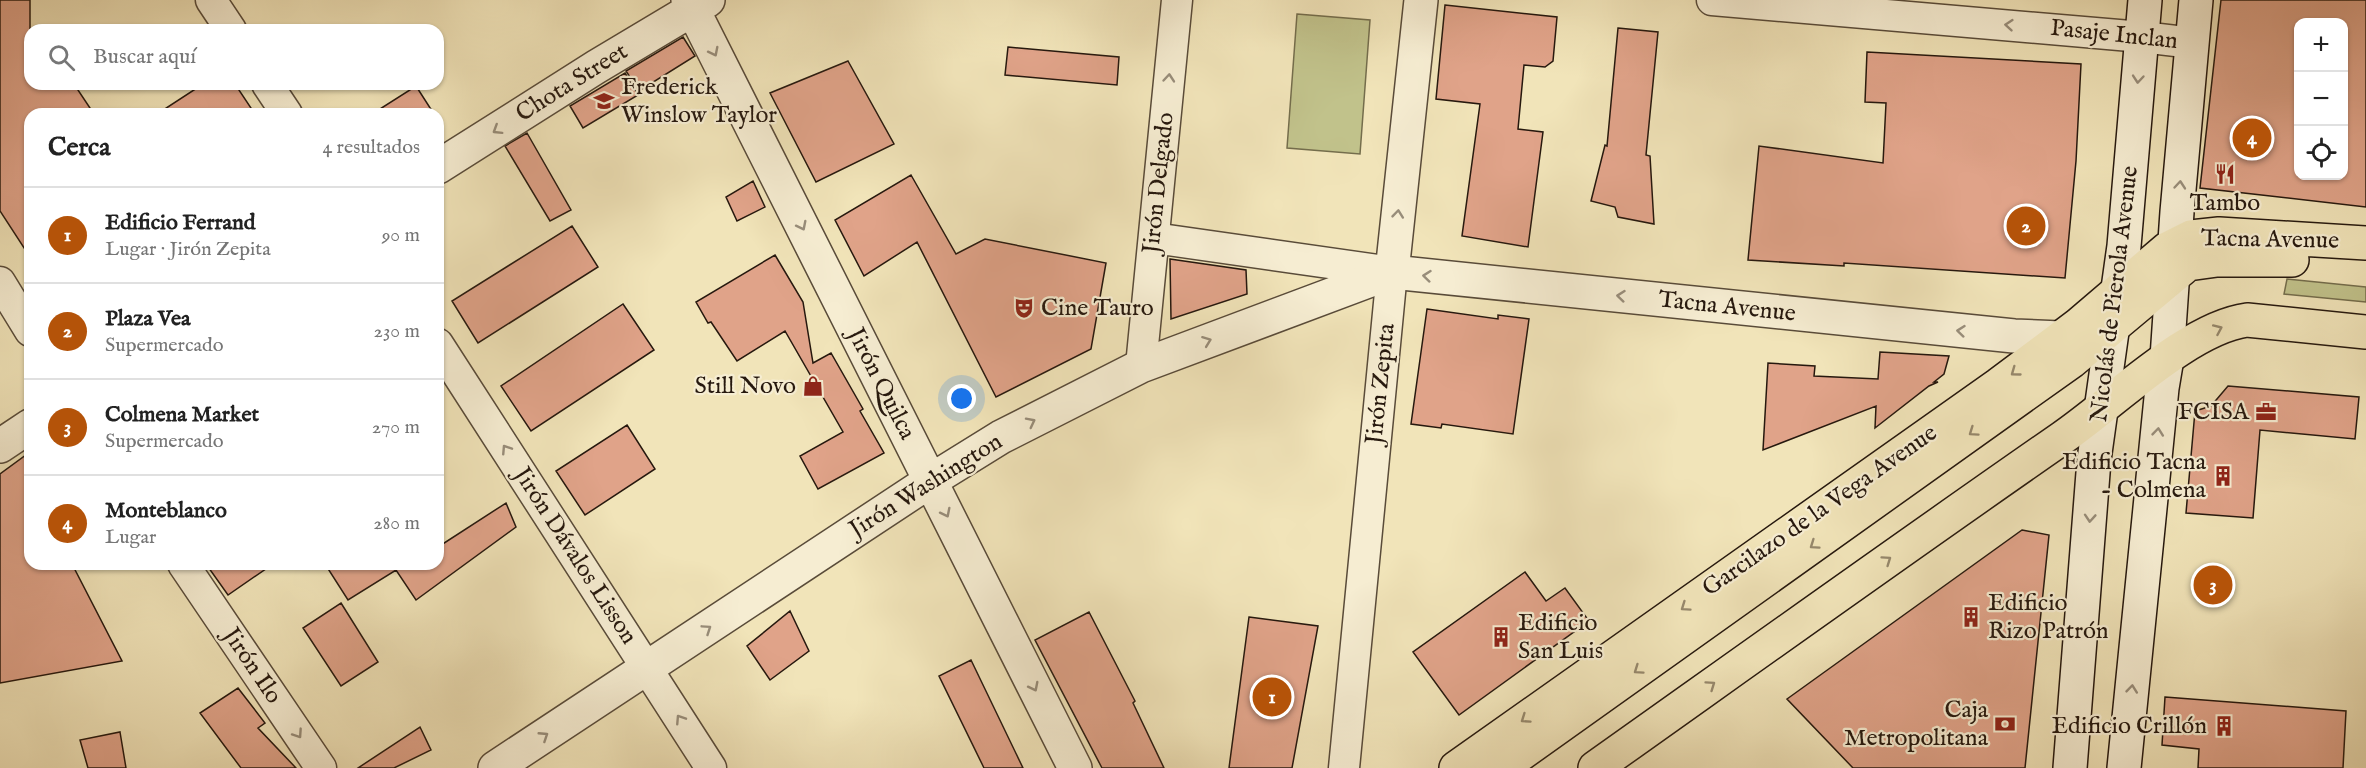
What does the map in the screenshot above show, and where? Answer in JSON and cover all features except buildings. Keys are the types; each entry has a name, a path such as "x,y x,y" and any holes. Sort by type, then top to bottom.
{"main road":[{"name":"Tacna Avenue","path":"2176,244 2198,236 2219,234 2366,243"},
{"name":"Garcilazo de la Vega Avenue","path":"1456,768 1989,391 2061,338 2176,244"},
{"name":"Tacna Avenue","path":"2174,276 2194,262 2217,260 2324,261 2366,264"},
{"name":"Garcilazo de la Vega Avenue","path":"1501,768 2064,367 2174,276"},
{"path":"1595,768 2102,408 2167,358 2211,331 2234,322 2247,320 2366,332"}],"street":[{"path":"211,0 227,24"},
{"name":"Jirón Delgado","path":"1141,366 1177,0"},
{"name":"Jirón Zepita","path":"1344,768 1421,0"},
{"name":"Pasaje Inclan","path":"1712,0 2193,43"},
{"name":"Nicolás de Pierola Avenue","path":"2070,768 2094,460 2119,292 2145,0"},
{"path":"2124,768 2162,388 2167,358 2196,0"},
{"name":"Chota Street","path":"444,163 696,3"},
{"name":"Jirón Quilca","path":"696,3 930,481 1075,768"},
{"path":"271,90 283,108"},
{"path":"1154,238 1392,272"},
{"name":"Tacna Avenue","path":"1392,272 2014,336 2061,338"},
{"name":"Jirón Washington","path":"495,768 930,481 1001,437 1141,366 1392,272"},
{"path":"0,282 24,321"},
{"name":"Jirón Dávalos Lisson","path":"444,353 711,768"},
{"path":"0,446 24,430"},
{"name":"Jirón Ilo","path":"187,570 321,768"}],"green space":[{"path":"1297,14 1370,20 1360,154 1287,148"},
{"path":"2287,279 2366,287 2366,302 2284,294"}],"place":[{"name":"Frederick Winslow Taylor","path":"604,101"},
{"name":"Monteblanco","path":"2252,138"},
{"name":"Tambo","path":"2225,174"},
{"name":"Plaza Vea","path":"2026,226"},
{"name":"Cine Tauro","path":"1024,308"},
{"name":"Still Novo","path":"813,386"},
{"name":"FCISA","path":"2266,412"},
{"name":"Edificio Tacna - Colmena","path":"2223,476"},
{"name":"Colmena Market","path":"2213,585"},
{"name":"Edificio Rizo Patrón","path":"1971,617"},
{"name":"Edificio San Luis","path":"1501,637"},
{"name":"Edificio Ferrand","path":"1272,697"},
{"name":"Caja Metropolitana","path":"2005,724"},
{"name":"Edificio Crillón","path":"2224,726"}]}
